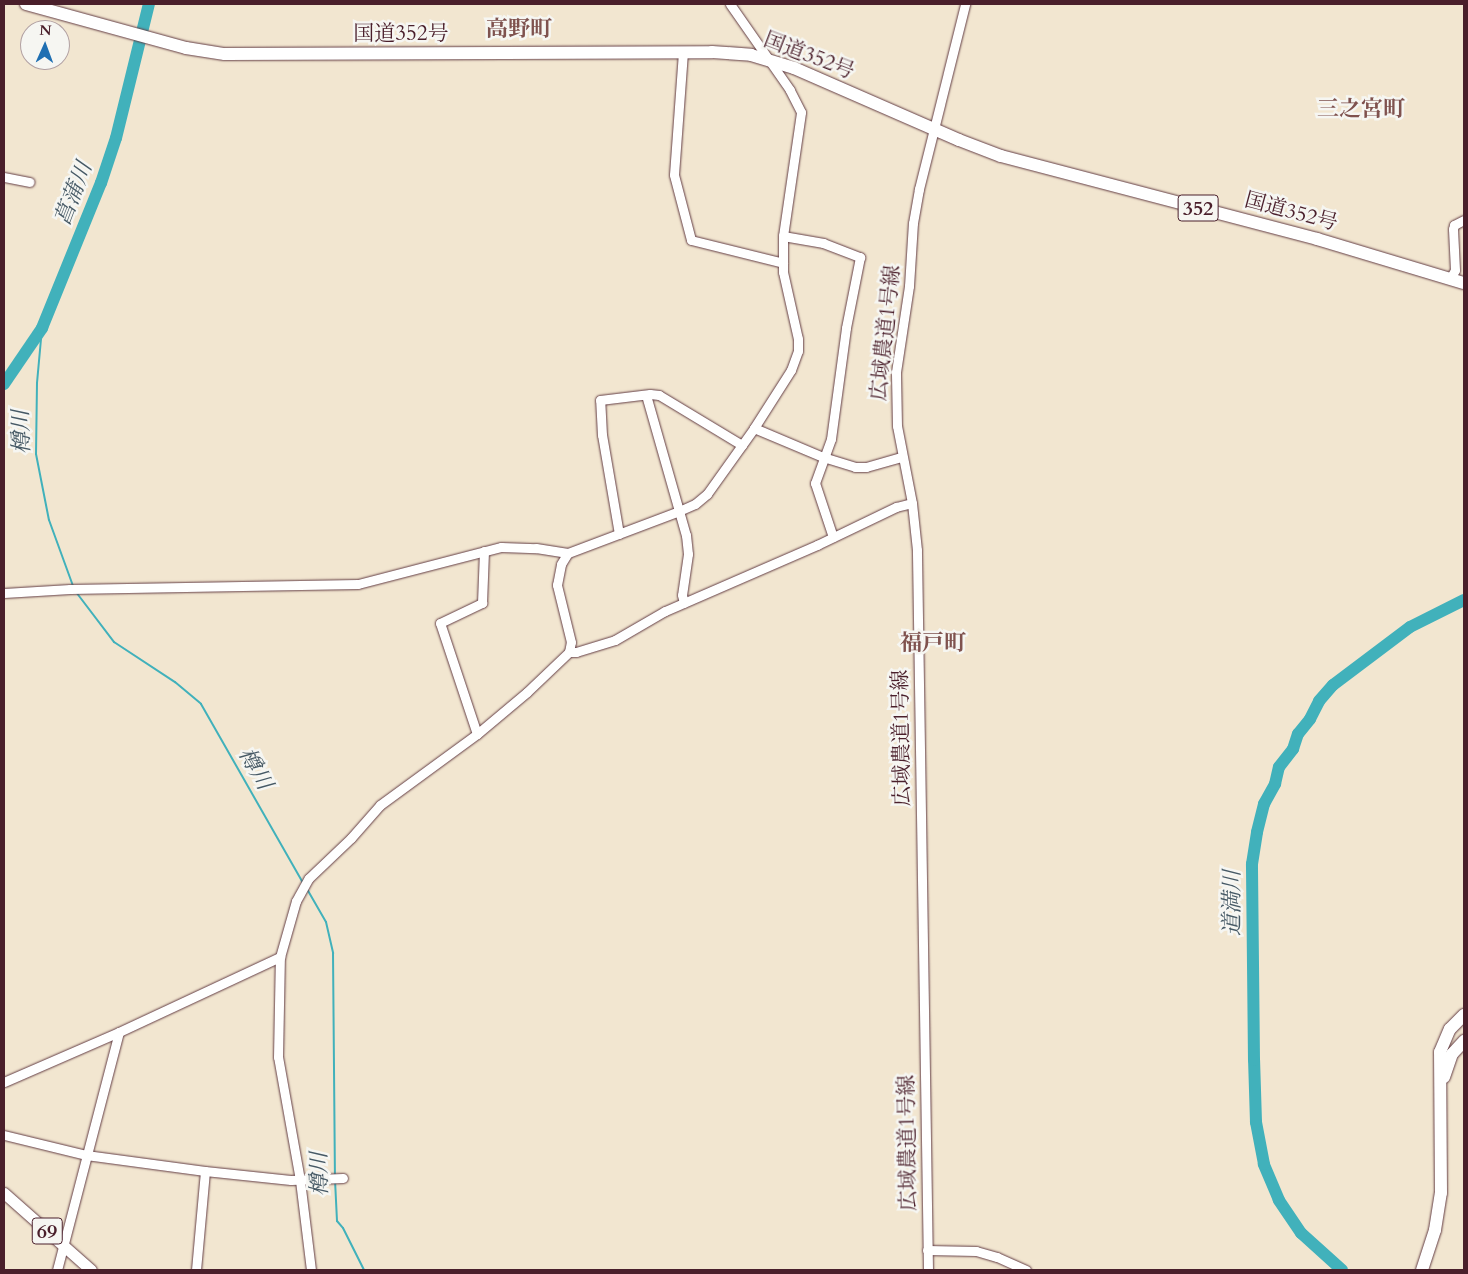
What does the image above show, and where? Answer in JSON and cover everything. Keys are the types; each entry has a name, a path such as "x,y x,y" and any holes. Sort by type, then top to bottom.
{"highway":[{"name":"国道352号","path":"26,4 155,40 208,52 249,55 683,52 736,53 768,58 1001,156 1317,239 1464,283"},
{"path":"1441,1148 1440,1052 1450,1029 1464,1015"},
{"path":"1422,1270 1431,1247 1438,1212 1446,1070 1452,1054 1464,1041"}],"main road":[{"name":"69","path":"4,1193 91,1270"}],"street":[{"path":"4,593 70,588 358,584 484,551 514,547 568,554 695,504 707,494 754,428 790,370 798,351 798,340 785,284 783,236 801,112 790,90 730,4"},
{"name":"広域農道1号線","path":"928,1270 917,550 912,502 897,426 896,372 909,286 915,211 965,4"},
{"path":"683,52 674,175 691,240 783,263"},
{"path":"4,177 30,182"},
{"path":"1450,279 1455,270 1453,229 1454,225 1464,220"},
{"path":"783,236 823,243 860,257 846,328 832,440 823,457 815,484 833,538"},
{"path":"646,395 686,535 688,548 682,595 684,602"},
{"path":"619,534 602,434 600,400 659,395 742,445"},
{"path":"754,428 823,457 855,466 866,467 902,457"},
{"path":"569,652 576,652 615,640 684,602 833,538 896,507 912,502"},
{"path":"477,734 440,623 482,603 484,551"},
{"path":"311,1270 300,1180 278,1057 280,957 301,890 308,878 351,838 380,805 477,734 527,692 569,652 571,642 557,585 561,564 568,554"},
{"path":"4,1082 119,1032 280,957"},
{"path":"57,1270 119,1032"},
{"path":"4,1135 86,1155 205,1171 300,1180 343,1178"},
{"path":"196,1270 205,1171"},
{"path":"928,1250 976,1251 997,1257 1026,1270"}],"waterway":[{"name":"菖蒲川","path":"4,384 42,328 101,183 116,138 149,4"},
{"name":"樽川","path":"42,328 37,383 36,454 49,520 73,586"},
{"name":"樽川","path":"76,592 114,642 175,682 201,704 303,883"},
{"name":"道満川","path":"1342,1270 1301,1233 1279,1200 1264,1164 1256,1122 1254,1060 1252,864 1257,832 1264,804 1275,784 1279,767 1293,749 1298,734 1310,719 1319,701 1333,685 1410,627 1464,600"},
{"name":"樽川","path":"307,889 326,922 333,953 335,1175"},
{"name":"樽川","path":"335,1180 337,1221 343,1228 364,1270"}],"district":[{"name":"高野町","path":"519,30"},
{"name":"三之宮町","path":"1361,110"},
{"name":"福戸町","path":"933,644"}]}
